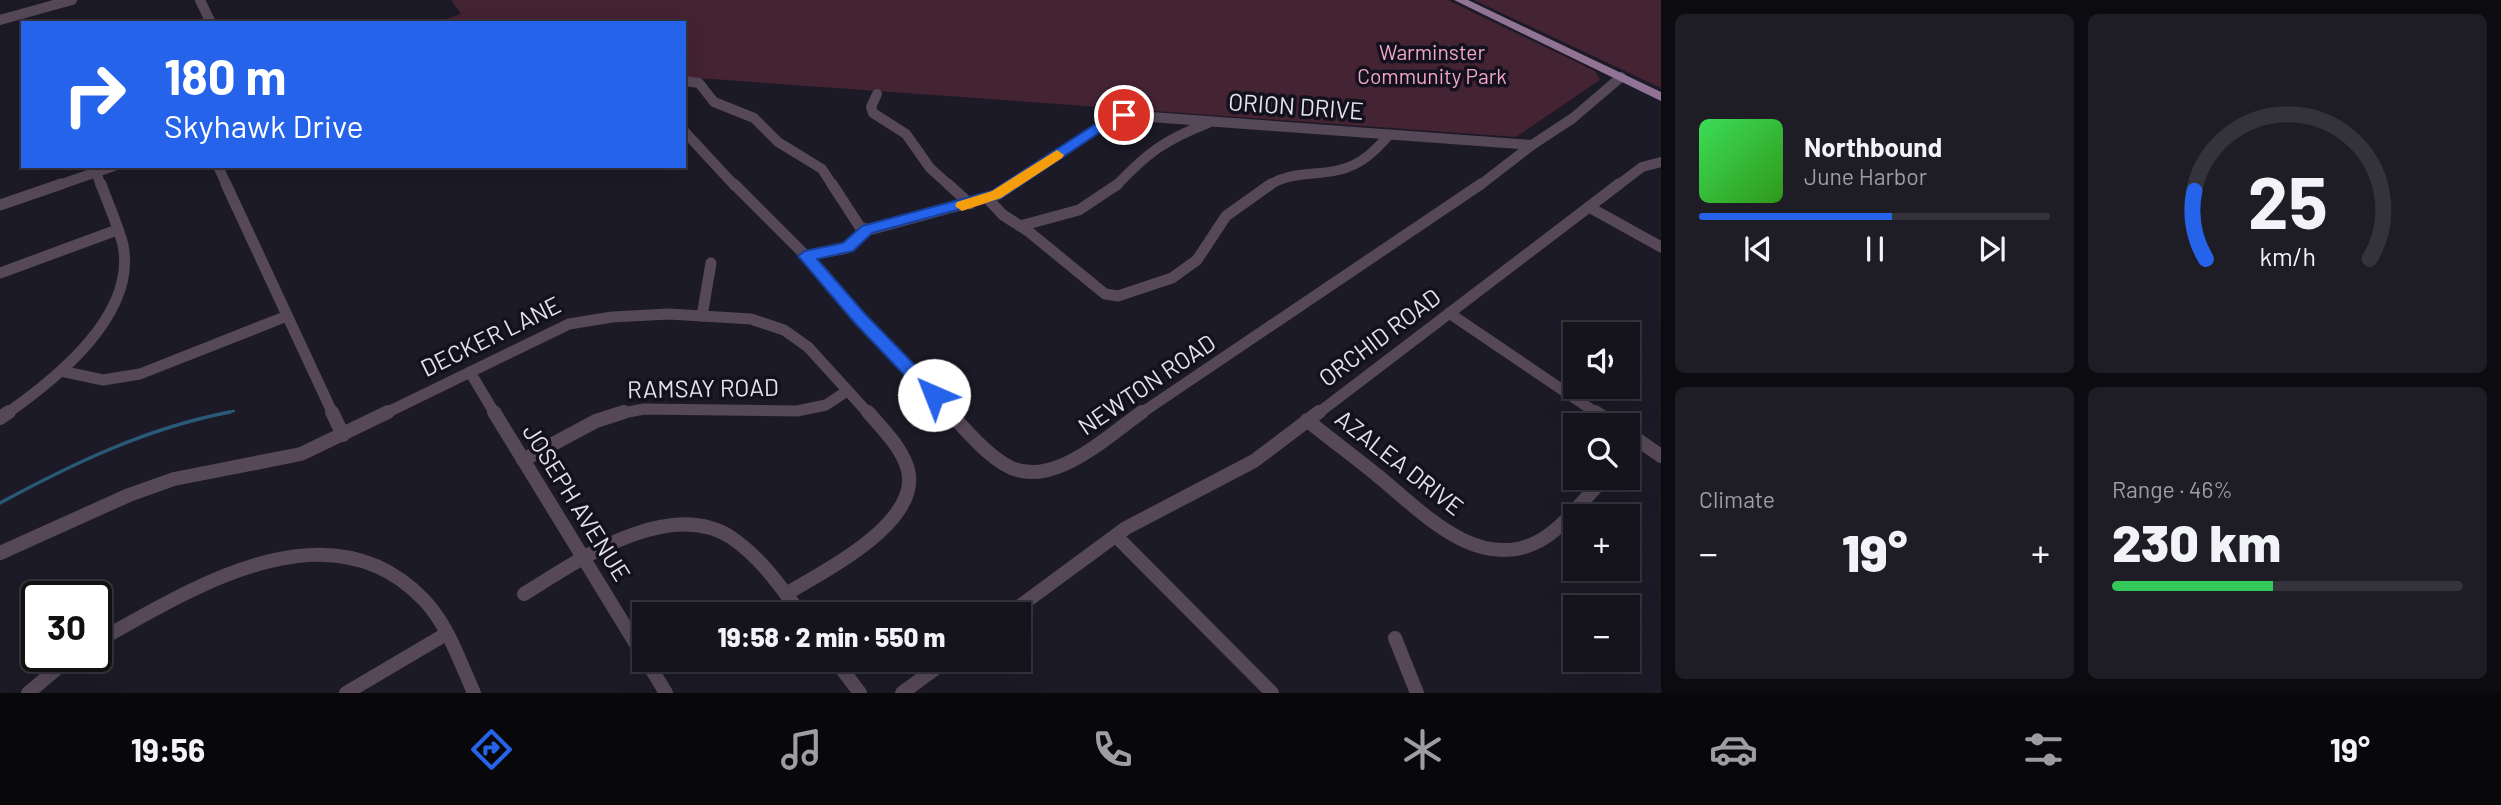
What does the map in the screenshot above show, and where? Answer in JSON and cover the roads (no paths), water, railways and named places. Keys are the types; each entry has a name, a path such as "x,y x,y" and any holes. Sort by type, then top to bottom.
{"main road":[{"path":"1459,0 1661,97"}],"street":[{"path":"0,20 72,0"},
{"path":"200,0 210,21"},
{"path":"36,10 39,21"},
{"path":"1532,145 1573,118 1621,77"},
{"path":"686,81 699,83 717,104 754,118 778,142 822,169 855,220 865,229 848,248 809,260"},
{"path":"877,94 871,107 873,113 906,134 930,168 970,204"},
{"name":"ORION DRIVE","path":"865,229 987,198 1117,117 1129,115 1532,145"},
{"path":"1020,226 1079,209 1112,190 1146,155 1174,136 1212,122"},
{"name":"NEWTON ROAD","path":"686,133 809,260 859,318 983,447 1014,469 1042,473 1054,470 1084,454 1184,383 1336,284 1483,183 1532,145"},
{"path":"987,198 1003,215 1108,296 1118,296 1171,278 1197,260 1226,216 1281,177 1340,170 1372,155 1389,135"},
{"name":"ORCHID ROAD","path":"1025,602 1116,536 1254,461 1642,167 1661,162"},
{"path":"219,168 343,435"},
{"path":"0,205 95,169 125,257 119,290 101,326 61,372 0,418"},
{"path":"1589,206 1661,247"},
{"path":"0,273 117,230"},
{"path":"702,316 711,263"},
{"path":"1449,313 1597,413"},
{"name":"DECKER LANE","path":"0,554 145,489 188,475 288,458 343,435 558,328 584,319 611,315 747,318 785,330 798,338 901,454 908,473 907,493 899,512 885,528 786,594"},
{"path":"61,372 103,380 140,374 287,316"},
{"name":"JOSEPH AVENUE","path":"470,372 632,637"},
{"name":"RAMSAY ROAD","path":"523,460 597,420 621,412 645,409 807,410 826,405 847,391"},
{"name":"AZALEA DRIVE","path":"1307,420 1436,523 1468,541 1492,550 1514,550 1537,542 1592,490"},
{"path":"1640,442 1661,456"},
{"path":"524,594 609,543 641,530 670,525 702,528 744,546 792,602"},
{"path":"1116,536 1272,693"},
{"path":"112,634 223,575 261,562 310,554 356,558 392,572 423,598 446,634 474,693"},
{"path":"346,693 446,634"},
{"path":"1395,638 1417,693"},
{"path":"28,693 53,672"},
{"name":"JOSEPH AVENUE","path":"653,672 666,693"},
{"path":"844,672 860,693"},
{"path":"902,693 931,672"}],"waterway":[{"path":"221,414 234,411"},
{"path":"0,503 112,448 169,427 230,412"}],"park label":[{"name":"Warminster Community Park","path":"1432,65"}]}
